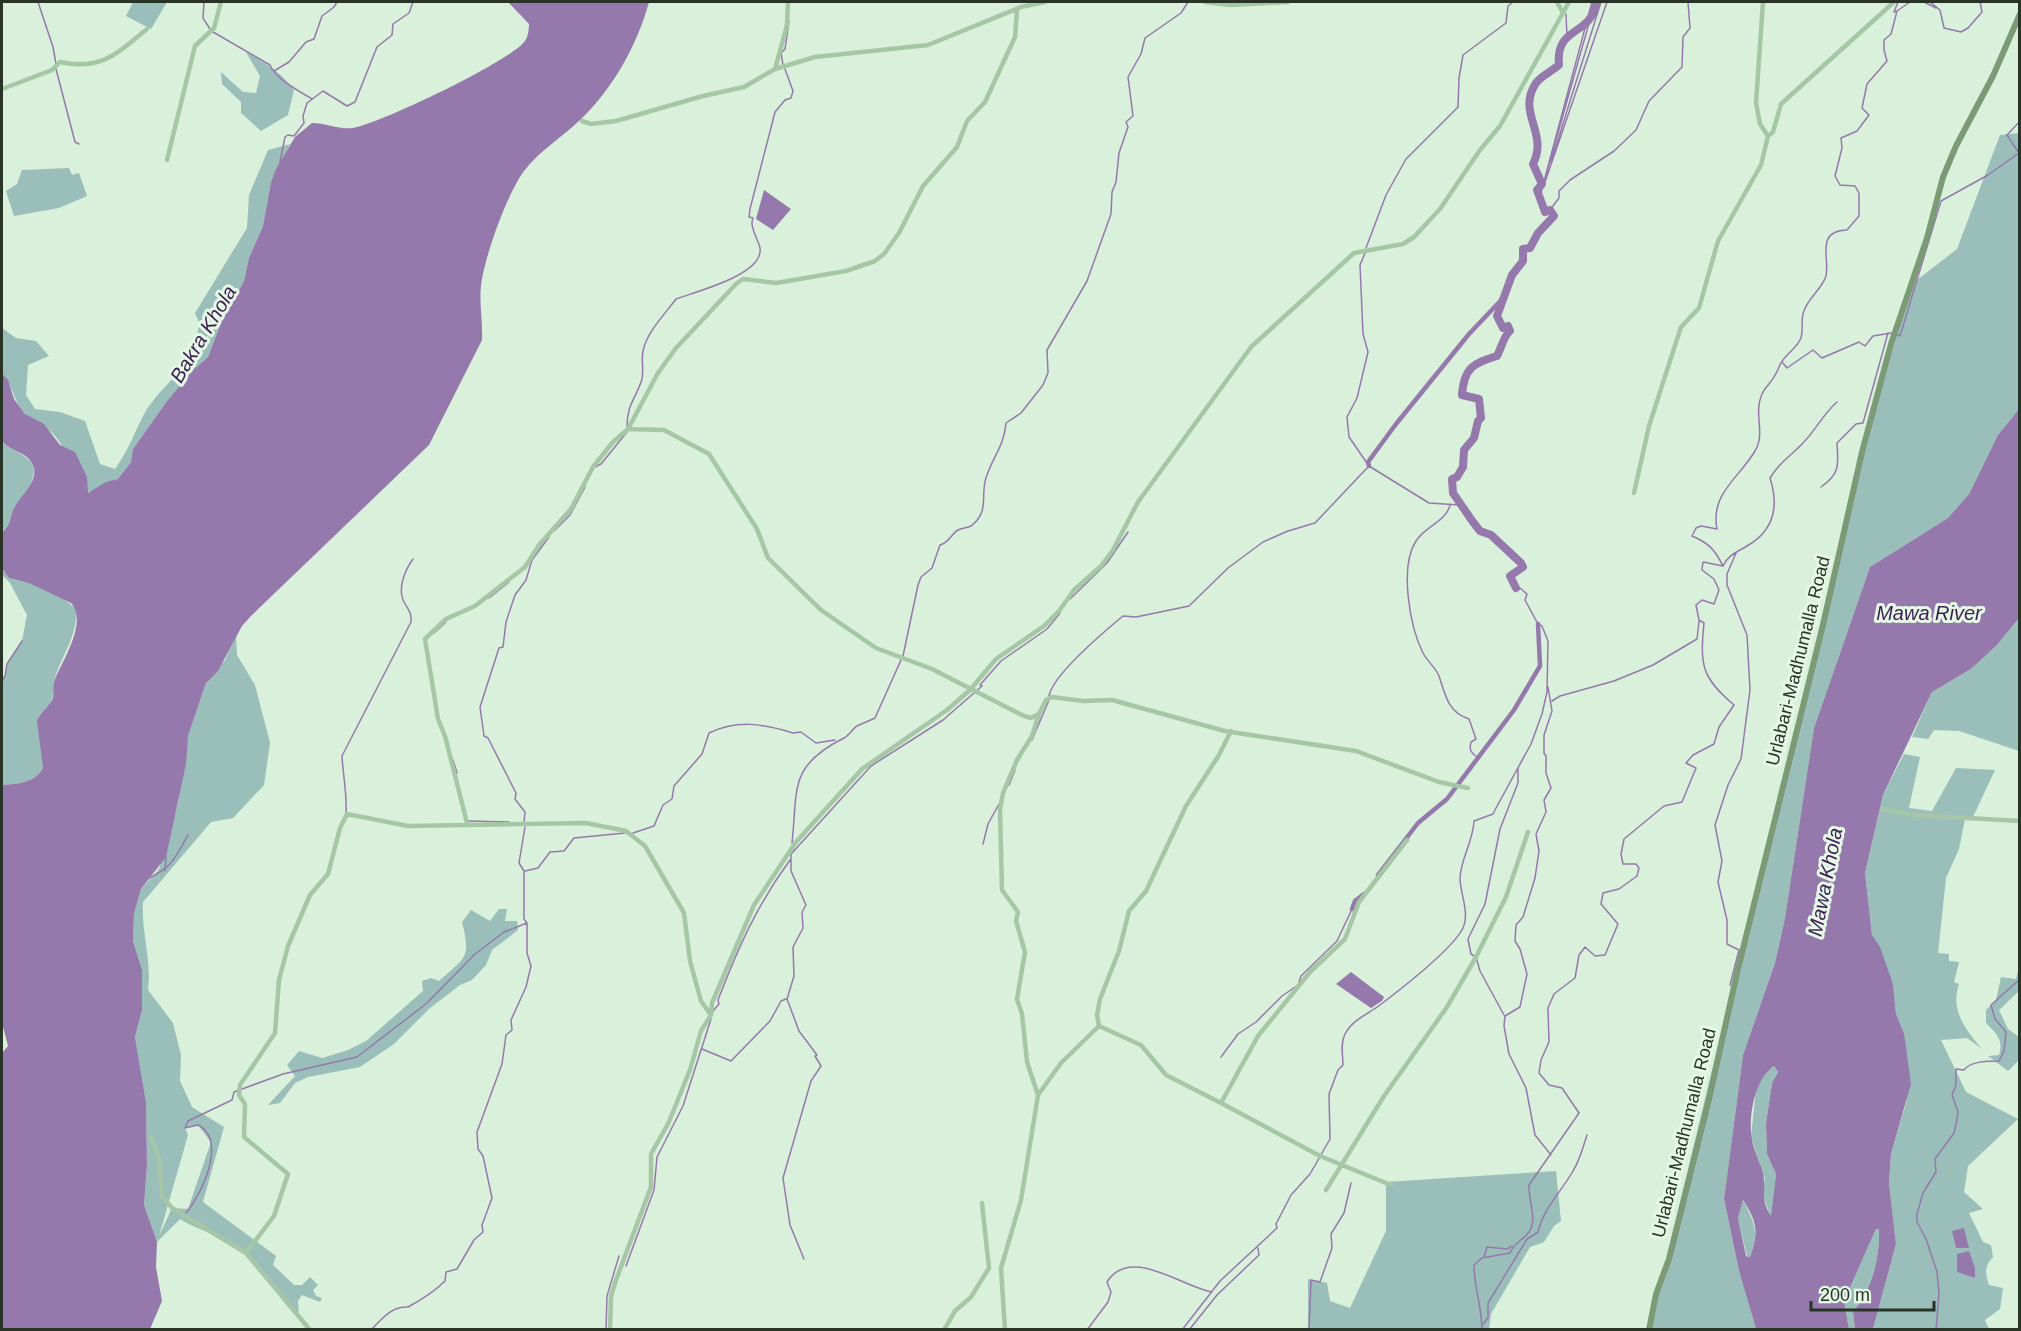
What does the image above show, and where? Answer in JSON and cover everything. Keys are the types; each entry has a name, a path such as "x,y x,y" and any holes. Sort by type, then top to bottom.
{"main road":[{"name":"Urlabari-Madhumalla Road","path":"1649,1329 1656,1294 1668,1259 1709,1099 1737,973 1840,553 1862,452 1891,344 1927,238 1943,177 1956,146 1981,102 2019,14"}],"street":[{"path":"167,160 195,46 214,28 221,2"},
{"path":"775,69 787,25 788,2"},
{"path":"582,121 591,124 616,121 744,87 775,69 815,57 928,45 1017,10 1045,2"},
{"path":"1205,2 1230,5 1288,2"},
{"path":"1557,2 1563,13"},
{"path":"610,1329 611,1296 615,1280 651,1187 651,1154 668,1124 690,1070 700,1030 711,1015 712,1003 740,931 754,905 796,842 862,769 884,751 928,724 970,690 996,659 1044,626 1059,611 1074,590 1105,561 1138,502 1251,347 1354,253 1410,242 1440,209 1512,108 1569,2"},
{"path":"1763,2 1756,103 1760,124 1768,136"},
{"path":"1634,493 1649,426 1681,327 1699,308 1718,241 1761,165 1768,136 1773,132 1786,97 1894,2"},
{"path":"467,823 447,744 438,719 425,639 446,619 475,606 525,567 539,545 571,509 593,467 613,442 628,429 658,373 676,348 737,283 743,279 776,283 846,271 875,261 884,254 899,233 923,186 957,147 967,120 985,102 1015,37 1017,10"},
{"path":"2,90 52,69 60,62 73,65 102,61 117,55 147,29"},
{"path":"628,429 664,430 709,454 757,529 768,558 821,610 876,648 932,669 1024,716 1032,717 1039,714"},
{"path":"1005,1329 1001,1268 1021,1200 1038,1095 1028,1062 1022,1014 1017,999 1025,952 1016,921 1018,912 1002,890 999,835 1003,793 1017,760 1032,736 1046,700 1052,697 1083,701 1112,700 1231,731 1356,751 1390,761 1439,782 1468,788"},
{"path":"1099,1026 1097,1015 1100,999 1119,951 1130,911 1146,891 1186,806 1219,755 1231,731"},
{"path":"1882,809 1915,815 2019,821"},
{"path":"246,1253 274,1216 288,1174 244,1137 245,1104 239,1095 240,1085 275,1033 279,980 288,946 310,895 328,874 340,828 347,814 408,826 467,823 525,826 586,823 626,831 645,846 684,913 690,962 701,1001 711,1015"},
{"path":"1326,1190 1384,1096 1447,1007 1476,957 1506,897 1528,832"},
{"path":"1221,1104 1258,1036 1310,972 1345,939 1359,902 1407,840"},
{"path":"1038,1095 1061,1063 1099,1026"},
{"path":"1099,1026 1141,1045 1166,1075 1341,1166 1391,1185"},
{"path":"151,1138 159,1157 162,1196 172,1208 246,1253 310,1329"},
{"path":"944,1329 955,1311 971,1297 989,1268 982,1203"}],"shaded area":[{"path":"133,2 167,2 151,29 126,16"},
{"path":"246,52 278,73 294,90 288,115 261,131 241,113 241,102 222,84 221,72 243,92 256,93 260,76"},
{"path":"2019,133 2019,409 1998,435 1969,494 1948,518 1870,567 1814,728 1785,918 1775,963 1743,1055 1724,1199 1739,1271 1756,1329 1649,1330 1862,452 1912,284 1957,249 2000,135"},
{"path":"290,144 271,182 263,226 249,258 244,281 221,323 208,357 191,372 167,401 133,449 131,462 118,479 87,493 60,442 43,425 22,410 2,374 2,328 16,338 36,341 49,356 28,365 26,395 35,409 60,412 85,421 100,464 115,469 147,409 181,369 188,355 196,347 199,322 195,313 247,228 249,195 268,150"},
{"path":"69,168 72,175 79,173 87,196 59,208 14,216 6,191 17,184 22,170"},
{"path":"2,441 32,464 33,477 24,494 65,600 76,609 76,619 72,637 53,683 53,697 44,733 43,768 30,780 2,785 2,679 5,676 6,665 22,641 27,615 10,583 2,575 2,568 15,580 29,582 8,528 2,533"},
{"path":"2019,618 2019,751 1959,731 1934,730 1928,739 1912,737 1932,692 1971,669 1997,645"},
{"path":"236,636 237,655 255,685 270,743 264,785 233,818 211,822 143,902 149,968 148,990 173,1023 181,1055 180,1081 192,1107 224,1127 203,1202 276,1256 273,1265 294,1285 302,1285 310,1277 318,1285 313,1290 316,1296 322,1298 320,1302 302,1295 298,1301 299,1318 260,1267 230,1242 180,1219 157,1242 144,1205 147,1165 146,1102 135,1037 142,1010 142,970 133,941 134,914 141,889 159,869 178,803 188,736 206,683 225,660","holes":["198,1125 211,1142 188,1209 172,1208 159,1236 188,1135 185,1128"]},
{"path":"1904,754 1920,757 1909,808 1932,811 1956,768 1995,770 1972,819 1965,819 1959,849 1946,878 1938,953 1949,954 1949,961 1959,962 1954,982 1959,984 1956,1002 1958,1011 1970,1034 1982,1049 1967,1038 1941,1040 1966,1092 2018,1119 1968,1166 1964,1192 1983,1209 1969,1213 1983,1242 1991,1245 1993,1257 1986,1270 1989,1285 2003,1288 2000,1309 1985,1320 1989,1329 1873,1329 1896,1244 1889,1183 1891,1154 1907,1100 1904,1033 1896,1014 1893,984 1872,935 1865,873 1883,795"},
{"path":"499,909 507,909 505,921 517,921 518,930 492,950 486,965 472,980 460,985 430,1008 394,1044 360,1067 308,1077 295,1083 280,1103 268,1105 295,1076 287,1065 299,1051 322,1058 348,1050 366,1041 423,991 422,981 431,978 439,981 461,961 466,950 462,922 471,910 490,921"},
{"path":"2019,966 2019,991 1999,1010 2008,1029 2019,1037 2019,1060 2008,1071 1988,1056 1999,1055 2000,1041 1986,1023 1986,1010 1996,1000 2001,977 2016,979"},
{"path":"1774,1066 1778,1072 1772,1083 1766,1123 1767,1154 1776,1174 1771,1217 1762,1194 1765,1179 1751,1137 1756,1088 1768,1070"},
{"path":"1556,1171 1561,1221 1554,1226 1544,1242 1530,1247 1491,1314 1489,1329 1308,1330 1308,1279 1327,1283 1330,1301 1350,1308 1386,1231 1386,1182"},
{"path":"1743,1200 1755,1233 1750,1257 1747,1256 1738,1218"},
{"path":"1879,1228 1874,1273 1865,1294 1853,1312 1855,1329 1849,1329 1844,1301 1876,1229"}],"water":[{"path":"508,2 649,2 631,49 604,94 581,119 530,163 517,181 497,227 483,274 482,340 429,445 251,616 242,626 218,671 206,683 188,736 186,764 166,857 141,889 134,914 133,941 142,970 142,1010 135,1037 146,1102 147,1165 144,1205 157,1242 156,1267 162,1301 150,1329 2,1329 2,1053 8,1046 2,1023 2,785 30,780 43,768 37,721 53,698 54,681 68,652 77,620 76,611 71,603 29,583 9,578 2,568 2,533 8,526 16,505 31,484 34,472 29,459 2,441 2,374 8,380 14,399 25,414 44,424 60,445 75,452 87,477 88,493 106,482 118,479 131,462 133,449 167,401 191,372 208,357 221,323 244,281 249,258 263,226 271,182 295,137 312,123 353,128 389,116 471,76 515,50 525,41 529,24"},
{"path":"764,190 791,209 773,230 756,219"},
{"name":"Mawa River","path":"2019,409 2019,618 1997,645 1971,669 1932,692 1883,795 1865,873 1872,935 1880,947 1893,984 1896,1014 1904,1033 1911,1084 1891,1154 1889,1183 1896,1244 1873,1329 1855,1329 1853,1312 1870,1284 1878,1251 1879,1229 1876,1229 1844,1301 1849,1329 1756,1329 1739,1271 1724,1199 1743,1055 1775,963 1785,918 1814,728 1870,567 1948,518 1969,494 1998,435","holes":["1774,1066 1778,1072 1772,1083 1766,1123 1767,1154 1776,1174 1771,1216 1765,1202 1764,1176 1752,1140 1751,1121 1757,1089 1767,1072","1743,1200 1755,1227 1755,1240 1750,1257 1746,1256 1738,1218"]},
{"path":"1351,972 1384,997 1382,1001 1371,1008 1336,984"},
{"path":"1964,1228 1969,1248 1956,1248 1952,1231"},
{"path":"1969,1251 1975,1268 1975,1278 1957,1272 1957,1254"}],"waterway":[{"path":"38,2 53,47 56,64"},
{"path":"204,2 203,18 210,29"},
{"path":"274,71 289,62 306,42 314,39 322,16 337,2"},
{"path":"280,162 285,137 294,136 304,123 303,116 307,103 323,91 347,106 355,102 377,47 392,35 393,24 409,13 413,2"},
{"path":"903,656 921,577 932,568 940,545 958,530 971,526 981,514 985,482 1001,444 1006,423 1021,413 1043,385 1048,373 1047,350 1087,281 1111,214 1112,192 1116,182 1119,153 1128,127 1126,122 1133,116 1128,77 1141,54 1145,38 1181,13 1188,2"},
{"path":"1366,248 1386,195 1406,159 1458,107 1463,55 1506,23 1508,6 1513,2"},
{"path":"1592,2 1539,200 1595,2"},
{"path":"1516,588 1510,576 1523,567 1521,563 1491,535 1480,531 1453,493 1452,479 1457,477 1463,467 1464,450 1474,438 1478,421 1481,418 1479,399 1462,395 1463,386 1468,372 1476,364 1497,356 1510,331 1508,326 1503,328 1497,316 1512,275 1523,261 1523,249 1530,248 1538,233 1554,216 1550,210 1545,212 1537,190 1542,184 1533,164 1537,153 1537,142 1530,114 1531,94 1538,80 1559,65 1559,52 1563,43 1588,21 1596,2"},
{"path":"1551,162 1601,2"},
{"path":"1545,182 1607,2"},
{"path":"1550,210 1559,198 1559,191 1570,180 1614,151 1636,130 1649,101 1682,67 1683,37 1690,28 1688,2"},
{"path":"1897,11 1894,12 1898,2"},
{"path":"1723,566 1711,548 1692,536 1696,528 1701,526 1717,529 1716,517 1722,496 1758,444 1762,394 1774,378 1783,360 1799,342 1802,335 1804,311 1826,276 1827,240 1831,235 1847,230 1859,216 1859,193 1855,186 1840,185 1835,176 1842,148 1841,138 1857,131 1869,115 1862,108 1867,84 1887,61 1884,40 1891,34 1897,11 1910,2"},
{"path":"1924,2 1936,8"},
{"path":"1930,2 1940,10 1944,28 1961,32 1968,28 1982,12 1980,2"},
{"path":"1566,14 1567,37"},
{"path":"783,65 781,53 785,49 789,21"},
{"path":"213,32 270,65 282,80 312,99"},
{"path":"56,69 75,142 79,144"},
{"path":"627,427 630,407 642,379 642,354 645,344 661,317 676,299 726,281 740,274 758,258 760,248 753,229 753,218 749,217 750,209 775,112 785,100 791,98 793,91 785,69"},
{"path":"1896,334 1900,336 1941,201 1988,175 2019,153 2007,135 2020,121"},
{"path":"1365,253 1360,265 1363,334 1368,352 1357,398 1347,417 1349,437 1369,466 1429,503 1460,505"},
{"path":"1369,466 1368,462 1396,424 1469,334 1506,295"},
{"path":"1821,487 1832,477 1837,468 1837,443 1856,424 1863,423 1888,333"},
{"path":"1782,362 1787,368 1813,350 1822,358 1859,342 1865,346 1873,336 1891,333"},
{"path":"1482,1330 1474,1265 1482,1258 1510,1253 1529,1232 1533,1221 1529,1185 1579,1113 1562,1088 1549,1085 1539,1073 1541,1060 1549,1042 1548,1008 1554,994 1575,978 1579,955 1585,947 1595,956 1605,955 1618,924 1601,904 1603,893 1619,889 1637,876 1639,868 1636,864 1623,864 1621,854 1624,839 1664,806 1682,802 1696,768 1686,763 1693,755 1714,744 1719,727 1734,705 1709,678 1703,660 1704,623 1699,620 1696,605 1702,600 1714,604 1719,590 1714,579 1702,570 1703,562 1723,566 1730,556 1764,533 1774,508 1770,478 1808,438 1837,402"},
{"path":"595,467 601,464 627,432"},
{"path":"1049,696 1069,665 1123,616 1136,617 1189,606 1228,568 1263,542 1315,523 1368,467"},
{"path":"554,531 570,515 585,487"},
{"path":"1450,505 1444,516 1416,541 1408,566 1408,597 1418,642 1438,673 1452,708 1469,719 1476,739 1471,742 1470,749 1477,757"},
{"path":"1070,599 1107,563 1128,532"},
{"path":"524,822 525,812 515,799 516,793 488,738 484,736 480,707 499,648 503,647 506,622 515,595 526,580 532,560 549,537"},
{"path":"1730,985 1739,950 1727,944 1727,920 1718,882 1722,861 1715,825 1728,785 1741,759 1750,690 1747,635 1727,585 1727,574 1736,553"},
{"path":"346,812 342,756 411,622 401,590 405,573 413,559"},
{"path":"489,598 509,582"},
{"path":"1182,1330 1220,1281 1277,1228 1276,1224 1291,1195 1310,1174 1330,1139 1329,1094 1338,1070 1343,1065 1343,1042 1348,1029 1425,969 1448,947 1463,928 1465,910 1460,878 1474,821 1493,814 1531,744 1547,692 1548,641 1542,626 1538,624 1525,600 1527,594 1520,588 1516,588"},
{"path":"792,853 871,766 943,720 982,686 980,685 1001,661 1047,629 1060,613"},
{"path":"1552,701 1560,696 1614,681 1653,665 1697,639 1699,621"},
{"path":"434,633 446,622"},
{"path":"1378,875 1418,823 1447,799 1514,710 1540,666 1538,624"},
{"path":"2,681 7,664 22,641"},
{"path":"792,843 796,793 805,769 826,748 846,737 857,726 875,718 901,660"},
{"path":"1548,687 1552,711 1544,735 1544,753 1546,773 1551,788 1544,800 1546,812 1536,834 1539,851 1535,878 1523,917 1516,925 1515,941 1520,949 1527,974 1520,1007 1505,1016 1504,1026 1509,1054 1526,1088 1535,1135 1551,1155"},
{"path":"1032,740 1049,700"},
{"path":"633,833 654,826 663,805 672,799 674,786 702,754 709,733 730,726 751,724 793,733 801,732 816,743 835,740"},
{"path":"453,760 457,773"},
{"path":"1480,971 1476,957 1471,954 1468,939 1485,904 1500,829 1518,783 1518,769"},
{"path":"1009,785 1015,770"},
{"path":"983,844 988,824 999,804"},
{"path":"469,821 509,822"},
{"path":"371,1330 392,1311 408,1307 441,1285 445,1281 446,1272 457,1269 474,1240 483,1232 482,1225 492,1198 483,1156 478,1149 477,1132 502,1064 506,1035 512,1030 511,1020 526,987 531,966 527,953 527,923 524,919 524,871 519,863 525,827"},
{"path":"525,871 538,868 550,852 564,851 574,838 625,833"},
{"path":"147,879 168,866 188,835"},
{"path":"791,853 791,871 806,905 802,912 803,928 793,947 794,976 787,999 799,1031 817,1055 815,1056 821,1066 811,1081 783,1178 790,1225 804,1259"},
{"path":"165,871 166,855"},
{"path":"713,1011 719,1004 718,1000 725,981 749,927 790,860"},
{"path":"1352,909 1355,901 1364,894"},
{"path":"1299,982 1301,976 1337,941 1352,909"},
{"path":"186,1213 204,1181 211,1155 211,1143 207,1133 198,1125 185,1128 188,1121 232,1100 234,1092 283,1074 357,1057 427,1003 474,955 504,932 527,923"},
{"path":"1480,971 1504,1015"},
{"path":"1956,1125 1958,1112 1952,1095 1956,1085 1956,1069 1964,1070 1975,1063 1984,1061 1999,1061 2004,1051 2006,1032 1995,1019 1991,1005 2020,979"},
{"path":"1221,1057 1238,1034 1256,1022 1282,996 1298,985"},
{"path":"702,1049 731,1061 770,1021 781,1001 786,999"},
{"path":"626,1266 654,1190 657,1157 683,1106 711,1019"},
{"path":"1936,1330 1939,1293 1937,1272 1926,1239 1917,1222 1917,1214 1923,1193 1936,1172 1935,1159 1954,1133 1956,1124"},
{"path":"1483,1324 1488,1318 1488,1303 1527,1239 1538,1232 1548,1208 1575,1167 1587,1135"},
{"path":"1309,1330 1311,1280 1320,1282 1332,1248 1331,1234 1344,1213 1351,1183"},
{"path":"1484,1257 1487,1247 1507,1249 1512,1246"},
{"path":"1189,1330 1217,1295 1259,1255 1258,1248"},
{"path":"606,1330 607,1296 619,1256"},
{"path":"1087,1330 1108,1302 1111,1292 1107,1282 1117,1272 1129,1267 1157,1271 1212,1292"},
{"path":"1300,1330 1307,1330"}],"water label":[{"name":"Bakra Khola","path":"203,334"},
{"name":"Mawa Khola","path":"1825,882"}]}
